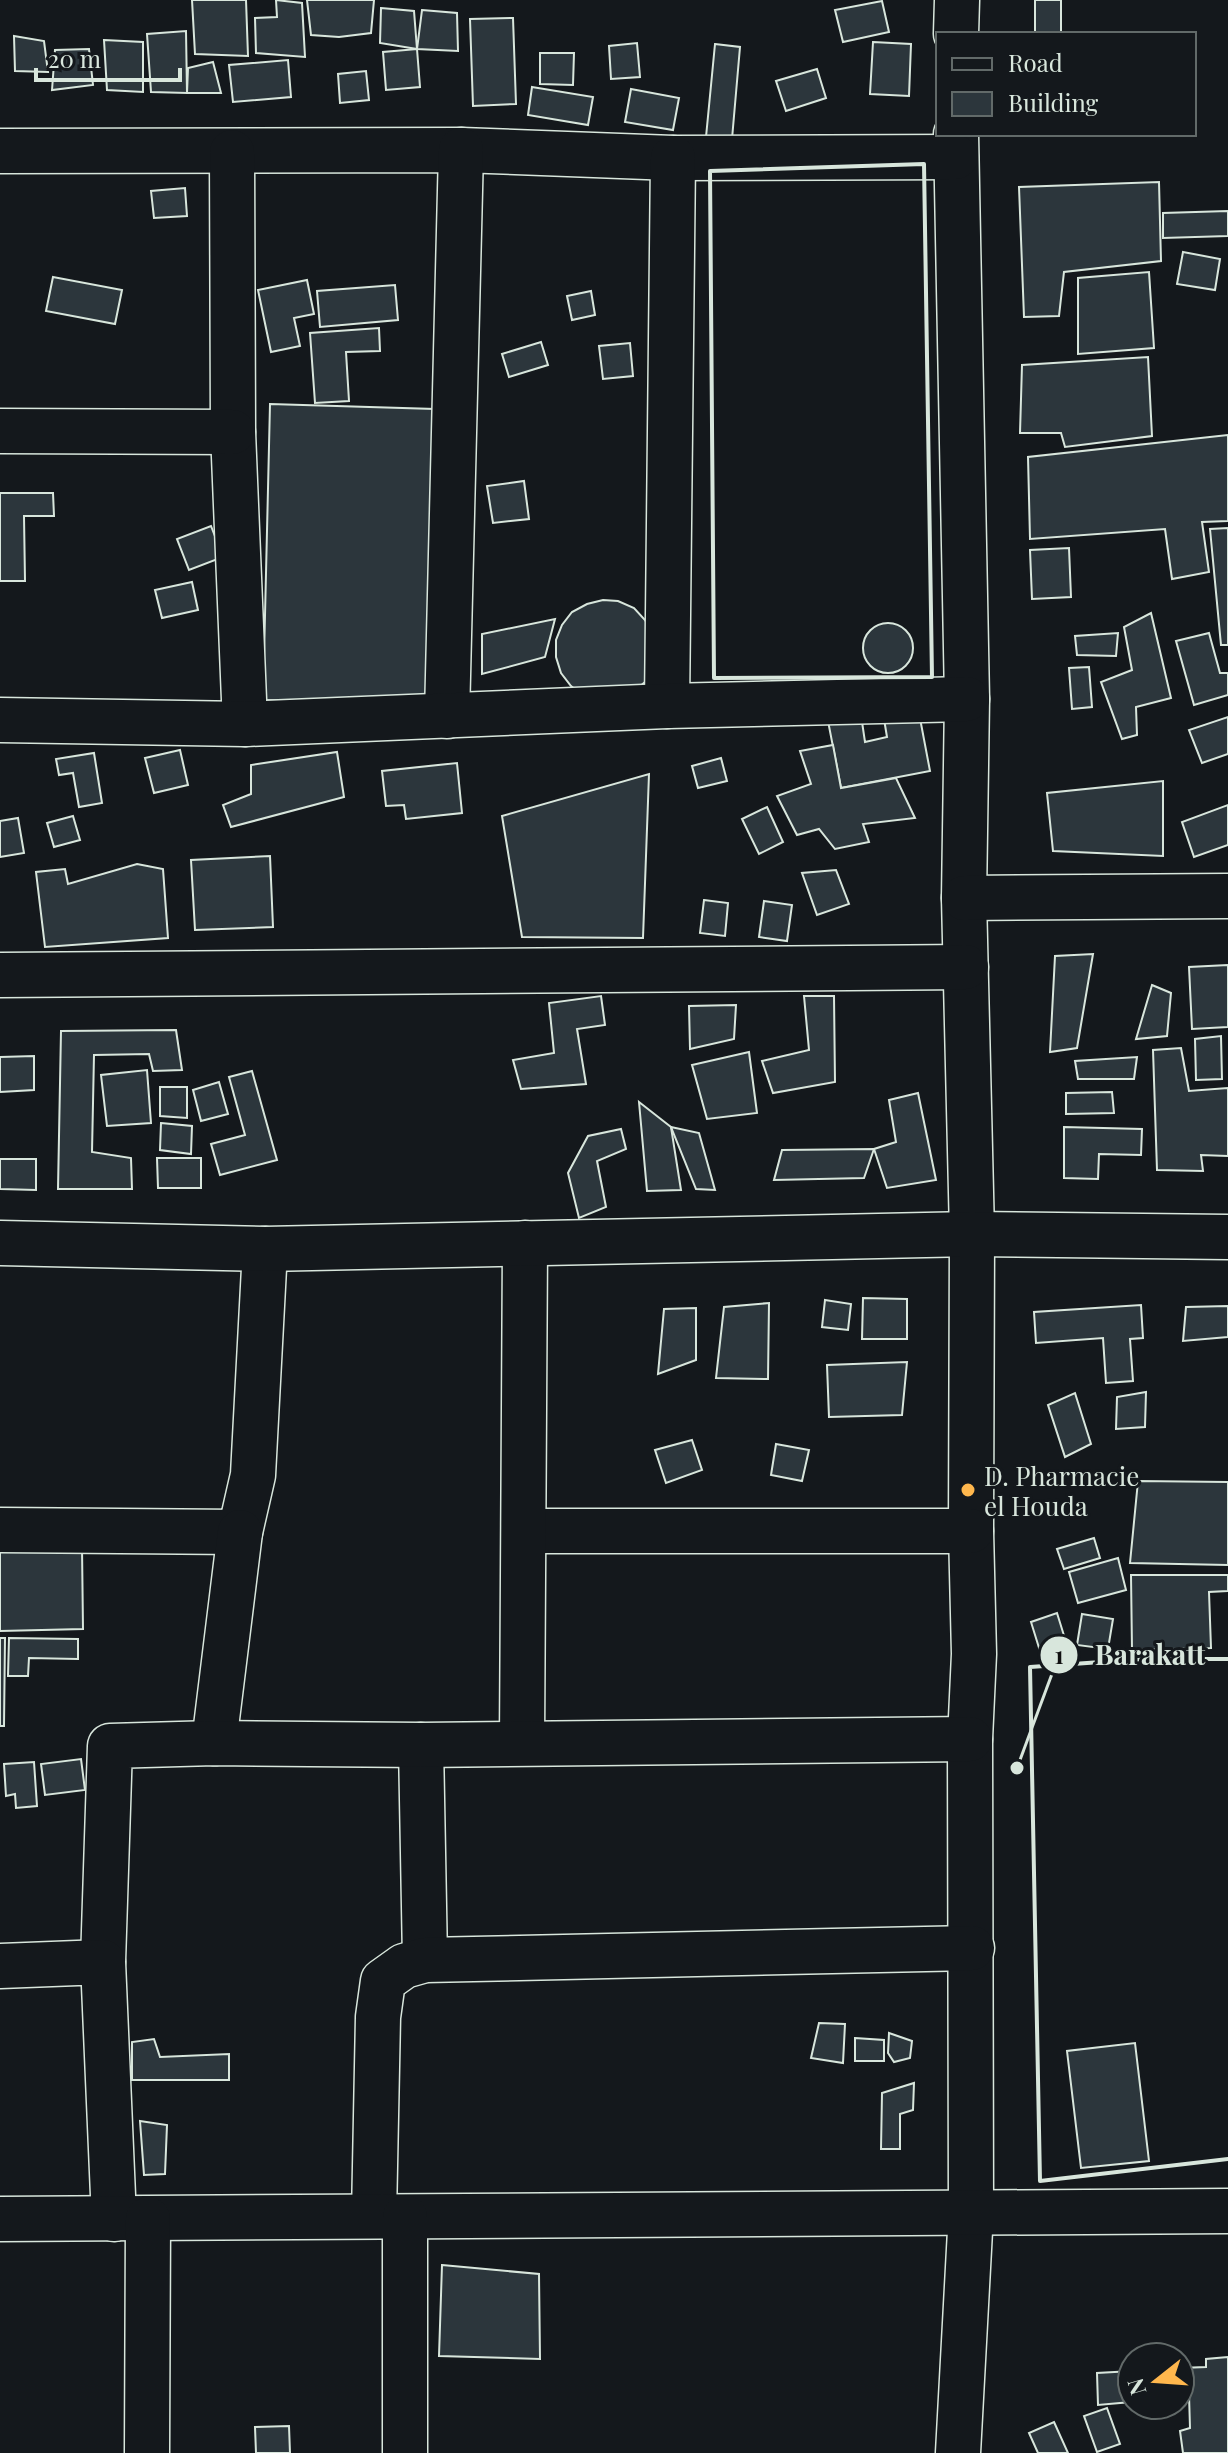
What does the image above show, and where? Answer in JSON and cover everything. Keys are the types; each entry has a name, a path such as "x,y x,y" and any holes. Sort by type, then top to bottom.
{"street":[{"path":"956,32 957,0"},
{"path":"0,151 461,150 673,158 956,146 967,699 964,898 972,1234 971,1531 974,1654 970,1739 971,2212 958,2453"},
{"path":"447,716 461,150"},
{"path":"232,152 233,432 245,724"},
{"path":"667,706 673,158"},
{"path":"0,431 233,432"},
{"path":"0,720 245,724 667,706 967,699"},
{"path":"964,898 1228,896"},
{"path":"0,975 966,967"},
{"path":"0,1243 265,1249 972,1234 1228,1237"},
{"path":"522,1743 525,1243"},
{"path":"214,1743 240,1532 253,1475 265,1249"},
{"path":"0,1530 240,1532"},
{"path":"524,1531 971,1531"},
{"path":"147,2453 131,2219 103,1962 110,1746 970,1739"},
{"path":"421,1745 425,1960"},
{"path":"405,2453 378,2017 383,1981 404,1966 425,1960 972,1948"},
{"path":"0,1966 103,1962"},
{"path":"0,2219 1228,2211"}],"building":[{"path":"192,0 246,0 248,56 195,54"},
{"path":"276,0 302,3 305,57 256,53 255,18 277,17"},
{"path":"307,0 374,0 371,33 339,37 311,35"},
{"path":"1035,0 1061,0 1061,32 1035,32"},
{"path":"882,1 889,32 843,42 835,10"},
{"path":"381,8 414,11 417,49 380,43"},
{"path":"422,10 457,13 458,51 417,49"},
{"path":"513,18 516,104 473,106 470,19"},
{"path":"186,31 187,93 151,92 147,34"},
{"path":"14,36 44,41 48,72 15,71"},
{"path":"104,40 143,42 143,92 107,90"},
{"path":"873,42 911,44 909,96 870,94"},
{"path":"637,43 640,77 611,79 609,46"},
{"path":"715,44 740,47 732,139 706,137"},
{"path":"89,49 93,85 52,90 55,50"},
{"path":"417,49 420,87 386,90 383,52"},
{"path":"540,53 574,53 573,85 540,84"},
{"path":"288,60 291,97 233,102 229,65"},
{"path":"213,62 221,93 187,93 188,68"},
{"path":"817,69 826,98 786,111 776,81"},
{"path":"366,71 369,100 340,103 338,74"},
{"path":"532,87 593,97 588,125 528,115"},
{"path":"631,89 679,98 673,130 625,122"},
{"path":"1159,182 1161,261 1064,272 1059,316 1024,317 1019,187"},
{"path":"185,188 187,216 154,218 151,191"},
{"path":"1228,211 1228,236 1163,238 1163,213"},
{"path":"1183,252 1220,259 1215,290 1177,284"},
{"path":"1149,272 1154,348 1078,354 1078,278"},
{"path":"53,277 122,290 115,324 46,311"},
{"path":"307,280 314,314 294,318 300,346 271,352 258,290"},
{"path":"395,285 398,320 320,327 317,291"},
{"path":"591,291 595,315 572,320 567,296"},
{"path":"379,328 380,351 346,352 349,401 315,403 310,333"},
{"path":"541,342 548,365 509,377 502,354"},
{"path":"630,343 633,376 603,379 599,346"},
{"path":"1148,357 1152,436 1065,447 1061,433 1020,433 1022,365"},
{"path":"270,404 435,409 428,705 263,700"},
{"path":"1228,435 1228,521 1202,522 1209,572 1172,579 1165,529 1030,539 1028,457"},
{"path":"524,481 529,519 493,523 487,486"},
{"path":"0,493 53,493 54,516 24,516 25,581 0,581"},
{"path":"211,526 223,557 189,570 177,539"},
{"path":"1228,528 1228,645 1221,645 1210,529"},
{"path":"1069,548 1071,597 1032,599 1030,550"},
{"path":"192,582 198,610 162,618 155,590"},
{"path":"603,600 618,601 634,608 645,620 653,634 652,667 645,682 632,693 584,696 561,673 556,657 556,640 572,612"},
{"path":"1151,613 1171,698 1136,707 1137,735 1122,739 1101,682 1132,670 1124,627"},
{"path":"555,619 545,657 482,674 482,634"},
{"path":"888,623 906,630 913,648 906,666 888,673 870,666 863,648 870,630"},
{"path":"1118,633 1116,656 1077,655 1075,636"},
{"path":"1209,633 1220,673 1228,673 1228,695 1194,705 1176,641"},
{"path":"1089,667 1092,707 1072,709 1069,668"},
{"path":"919,713 930,771 841,788 828,721 861,715 865,742 887,737 884,719"},
{"path":"1228,717 1228,754 1202,763 1189,730"},
{"path":"833,745 841,788 896,778 915,818 863,824 869,842 835,849 819,829 797,835 777,796 811,784 800,751"},
{"path":"180,750 188,785 154,793 145,758"},
{"path":"337,752 344,797 231,827 223,805 251,794 251,765"},
{"path":"94,753 102,803 79,807 73,773 59,775 56,759"},
{"path":"721,758 727,781 698,788 692,766"},
{"path":"457,763 462,813 406,819 404,805 386,806 382,771"},
{"path":"649,774 643,938 522,937 502,816"},
{"path":"1163,781 1163,856 1053,851 1047,793"},
{"path":"1228,805 1228,845 1194,857 1182,822"},
{"path":"767,807 783,842 759,854 742,819"},
{"path":"73,816 80,840 54,847 47,823"},
{"path":"18,818 24,853 0,857 0,821"},
{"path":"270,856 273,927 195,930 191,860"},
{"path":"137,864 163,869 168,938 45,947 36,872 65,869 68,884"},
{"path":"836,870 849,904 817,915 802,873"},
{"path":"704,900 728,903 725,936 700,933"},
{"path":"764,901 792,905 787,941 759,937"},
{"path":"1093,954 1077,1048 1050,1052 1055,956"},
{"path":"1228,965 1228,1027 1192,1029 1189,967"},
{"path":"1152,985 1171,993 1167,1036 1136,1039"},
{"path":"601,996 605,1025 577,1029 586,1084 521,1089 513,1060 554,1053 549,1003"},
{"path":"804,996 834,996 835,1082 773,1093 762,1061 809,1050"},
{"path":"736,1005 734,1039 690,1049 689,1006"},
{"path":"176,1030 182,1070 153,1071 149,1054 94,1055 92,1152 131,1158 132,1189 58,1189 61,1031"},
{"path":"1221,1036 1222,1079 1196,1080 1195,1039"},
{"path":"1181,1048 1189,1091 1228,1088 1228,1156 1201,1155 1203,1171 1157,1170 1153,1050"},
{"path":"749,1052 757,1113 707,1119 692,1065"},
{"path":"34,1056 34,1090 0,1092 0,1057"},
{"path":"1137,1057 1134,1079 1078,1079 1075,1061"},
{"path":"147,1070 151,1123 107,1126 101,1075"},
{"path":"252,1071 277,1160 220,1175 211,1144 245,1135 229,1077"},
{"path":"219,1082 228,1114 201,1121 193,1090"},
{"path":"160,1087 187,1087 187,1118 160,1116"},
{"path":"1112,1092 1114,1113 1066,1114 1066,1093"},
{"path":"918,1093 936,1180 887,1188 874,1149 896,1142 889,1100"},
{"path":"639,1102 671,1127 681,1190 647,1191"},
{"path":"161,1123 192,1126 191,1154 160,1150"},
{"path":"671,1127 699,1133 715,1190 696,1189"},
{"path":"1064,1127 1142,1129 1141,1155 1099,1154 1098,1179 1064,1178"},
{"path":"621,1129 626,1149 597,1161 606,1207 579,1218 568,1173 588,1136"},
{"path":"874,1149 864,1178 774,1180 782,1150"},
{"path":"157,1158 201,1158 201,1188 158,1188"},
{"path":"0,1159 36,1159 36,1190 0,1189"},
{"path":"863,1298 907,1299 907,1339 862,1339"},
{"path":"825,1300 851,1304 848,1330 822,1327"},
{"path":"769,1303 768,1379 716,1378 724,1307"},
{"path":"1141,1305 1143,1338 1130,1339 1133,1381 1106,1383 1103,1338 1036,1343 1034,1312"},
{"path":"1228,1306 1228,1337 1183,1341 1186,1307"},
{"path":"696,1308 696,1360 658,1374 664,1309"},
{"path":"907,1362 902,1415 829,1417 827,1365"},
{"path":"1146,1392 1145,1427 1116,1429 1117,1397"},
{"path":"1075,1393 1091,1444 1065,1457 1048,1405"},
{"path":"692,1440 702,1470 666,1483 655,1450"},
{"path":"776,1444 809,1450 802,1481 771,1475"},
{"path":"1138,1481 1228,1482 1228,1565 1130,1563"},
{"path":"1094,1538 1100,1558 1064,1569 1057,1549"},
{"path":"0,1546 82,1547 83,1629 0,1631"},
{"path":"1118,1558 1126,1590 1078,1603 1069,1572"},
{"path":"1131,1575 1228,1575 1228,1591 1209,1592 1211,1648 1132,1650"},
{"path":"1057,1613 1066,1642 1040,1651 1031,1622"},
{"path":"1082,1614 1113,1619 1108,1649 1077,1645"},
{"path":"0,1638 5,1638 4,1726 0,1726"},
{"path":"9,1638 78,1639 78,1659 29,1658 28,1676 8,1676"},
{"path":"81,1759 85,1790 45,1795 41,1764"},
{"path":"34,1762 37,1806 16,1808 15,1794 6,1796 4,1764"},
{"path":"819,2023 845,2024 843,2063 811,2058"},
{"path":"889,2033 912,2041 910,2058 894,2062 888,2053"},
{"path":"855,2038 884,2040 884,2061 855,2061"},
{"path":"154,2039 160,2057 229,2054 229,2080 132,2080 132,2042"},
{"path":"1135,2043 1149,2161 1081,2168 1067,2051"},
{"path":"914,2083 913,2110 900,2114 900,2149 881,2149 882,2093"},
{"path":"140,2121 167,2125 165,2174 144,2175"},
{"path":"442,2265 539,2274 540,2359 439,2356"},
{"path":"1228,2357 1228,2453 1183,2453 1180,2431 1190,2428 1190,2421 1196,2421 1196,2367 1206,2367 1206,2359"},
{"path":"1116,2372 1116,2403 1098,2405 1097,2373"},
{"path":"1107,2408 1120,2444 1097,2452 1084,2416"},
{"path":"1054,2422 1068,2453 1038,2453 1029,2433"},
{"path":"289,2426 290,2453 256,2453 255,2427"}],"wall":[{"path":"924,164 932,677 714,678 710,171 924,164"},
{"path":"1228,1659 1144,1659 1030,1667 1040,2181 1228,2159"}],"place":[{"name":"D. Pharmacie el Houda","path":"968,1490"},
{"name":"Barakatt","path":"1017,1768"}]}
